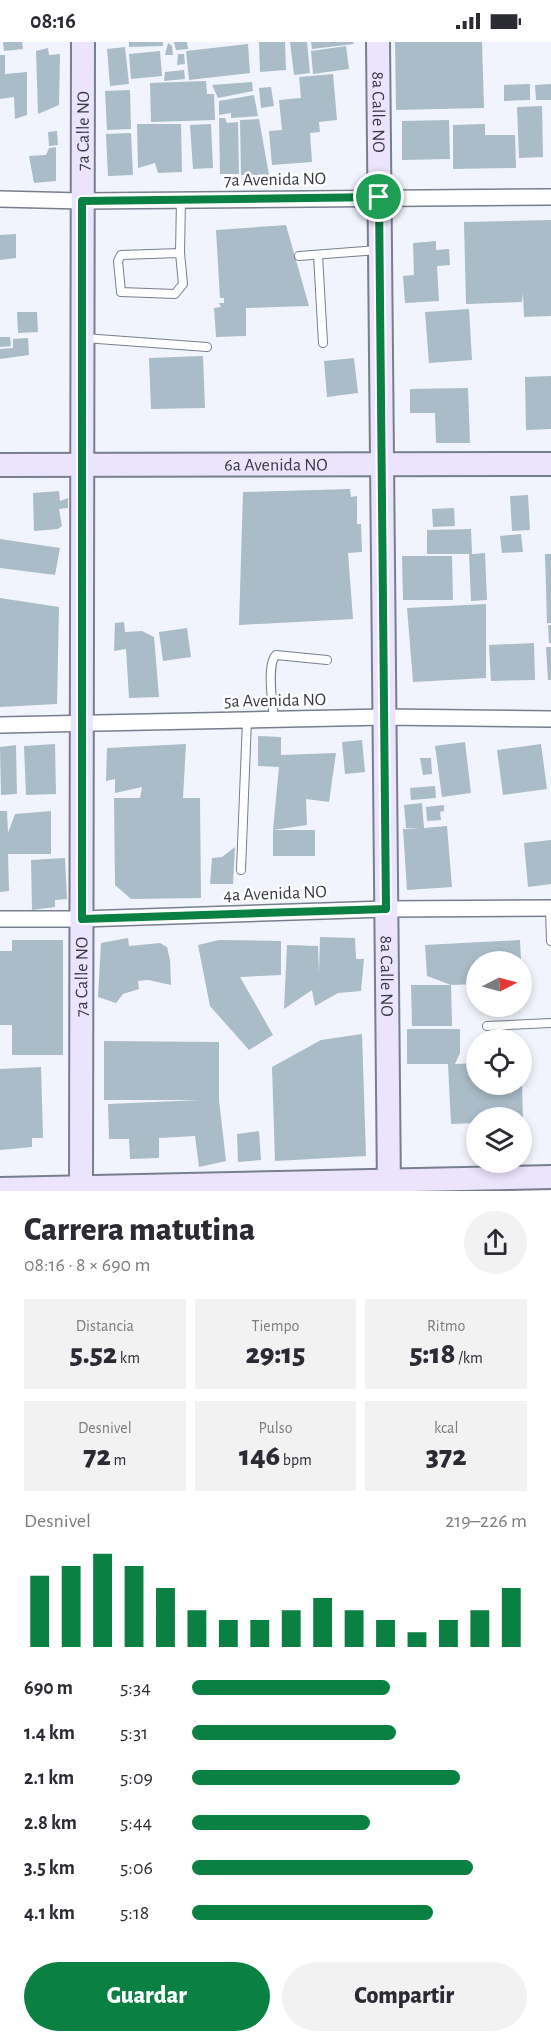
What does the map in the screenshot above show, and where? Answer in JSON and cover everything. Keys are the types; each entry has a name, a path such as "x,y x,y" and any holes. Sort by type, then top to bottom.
{"street":[{"name":"7a Calle NO","path":"81,1189 83,42"},
{"name":"8a Calle NO","path":"378,42 389,1186"},
{"name":"7a Avenida NO","path":"0,199 82,201 551,197"},
{"name":"6a Avenida NO","path":"0,465 83,463 551,464"},
{"name":"5a Avenida NO","path":"0,726 385,717 551,719"},
{"name":"4a Avenida NO","path":"0,920 386,909 551,908"},
{"path":"0,1189 389,1186 551,1177"}],"lane":[{"path":"180,253 121,255 118,261 121,292 175,294 183,284 180,253 181,200"},
{"path":"299,256 380,250"},
{"path":"318,255 323,343"},
{"path":"83,338 207,347"},
{"path":"274,720 271,663 273,658 276,655 327,660"},
{"path":"241,870 248,720"},
{"path":"551,908 551,941"},
{"path":"487,1026 551,1023"}],"building":[{"path":"3,42 22,42 23,49 4,51"},
{"path":"129,42 163,42 163,46 129,47"},
{"path":"174,42 187,42 188,49 176,50"},
{"path":"259,42 285,42 286,70 260,72"},
{"path":"290,42 307,42 310,73 294,75"},
{"path":"311,42 353,42 354,44 312,49"},
{"path":"395,42 482,42 484,108 396,110"},
{"path":"168,43 172,46 173,55 165,55"},
{"path":"248,44 250,73 189,80 186,51"},
{"path":"346,46 349,69 313,74 311,51"},
{"path":"125,47 129,84 110,86 107,49"},
{"path":"48,48 49,55 60,54 59,105 38,114 36,51"},
{"path":"160,51 162,76 131,79 129,54"},
{"path":"178,54 184,54 185,64 177,65"},
{"path":"0,55 5,55 5,74 27,72 27,115 15,119 14,97 0,99"},
{"path":"184,70 185,79 164,81 165,72"},
{"path":"333,74 337,120 319,122 320,132 310,133 312,162 272,165 269,131 282,130 279,100 301,98 299,77"},
{"path":"206,81 207,94 214,94 215,120 151,122 150,83"},
{"path":"252,82 253,91 218,98 212,85"},
{"path":"530,84 530,100 504,101 504,85"},
{"path":"551,84 551,100 536,100 535,85"},
{"path":"271,87 274,106 261,108 259,88"},
{"path":"130,90 131,129 107,130 105,91"},
{"path":"254,95 258,116 231,118 231,113 219,115 219,101"},
{"path":"542,106 543,157 519,158 517,107"},
{"path":"219,118 225,118 227,123 238,122 239,174 220,174"},
{"path":"259,119 269,175 241,175 240,120"},
{"path":"449,120 450,159 402,160 402,121"},
{"path":"137,124 181,124 182,172 158,173 155,163 138,168"},
{"path":"211,124 213,168 193,169 190,125"},
{"path":"485,124 485,135 515,135 516,168 453,169 453,125"},
{"path":"57,131 58,145 49,146 48,132"},
{"path":"131,133 133,175 108,176 106,134"},
{"path":"56,147 56,181 34,183 29,156 46,155 49,148"},
{"path":"551,220 551,316 524,317 523,293 522,302 466,304 464,222"},
{"path":"286,225 309,306 246,308 246,336 216,337 214,308 221,307 219,303 224,303 224,298 220,298 216,230"},
{"path":"16,234 16,258 0,260 0,235"},
{"path":"436,241 436,250 449,249 450,265 437,266 439,301 405,303 403,276 414,275 413,243"},
{"path":"469,309 472,360 429,363 425,312"},
{"path":"17,312 37,312 38,332 18,333"},
{"path":"0,337 10,337 11,346 0,347"},
{"path":"28,338 29,355 0,359 0,349 13,348 13,339"},
{"path":"203,356 205,408 151,409 149,358"},
{"path":"354,358 358,393 327,397 324,361"},
{"path":"551,376 551,429 526,430 525,377"},
{"path":"468,388 470,443 436,443 435,413 410,413 410,389"},
{"path":"350,489 351,497 357,496 357,524 361,524 362,552 348,553 353,619 239,625 243,492"},
{"path":"59,491 60,501 68,498 68,508 59,509 62,526 58,529 34,531 33,493"},
{"path":"528,495 530,530 512,531 510,496"},
{"path":"454,508 455,526 433,527 432,509"},
{"path":"471,529 472,554 485,553 487,600 471,601 469,554 427,554 427,530"},
{"path":"521,534 523,552 502,553 500,536"},
{"path":"0,539 60,548 55,575 0,568"},
{"path":"545,554 551,554 551,623 547,623"},
{"path":"402,556 452,556 453,600 403,600"},
{"path":"0,598 59,607 57,704 0,707"},
{"path":"486,604 486,678 413,682 407,608"},
{"path":"124,622 125,632 142,631 154,637 159,697 129,698 126,649 114,651 115,623"},
{"path":"548,625 551,625 551,643 549,643"},
{"path":"187,628 191,657 163,661 159,632"},
{"path":"534,643 535,680 491,681 489,645"},
{"path":"546,647 551,647 551,680 548,680"},
{"path":"258,736 281,737 281,755 336,753 329,802 306,799 307,825 273,830 279,767 258,766"},
{"path":"362,740 365,772 345,774 342,742"},
{"path":"465,742 471,793 442,797 435,746"},
{"path":"55,744 56,794 26,795 24,746"},
{"path":"186,744 183,798 200,798 201,898 131,899 115,885 114,798 140,798 142,787 115,793 115,779 106,781 107,748"},
{"path":"541,744 547,789 503,795 497,750"},
{"path":"16,745 17,794 1,795 0,747"},
{"path":"420,758 431,758 432,774 423,775"},
{"path":"435,786 436,798 411,800 410,788"},
{"path":"422,803 424,828 447,826 452,887 407,890 403,829 421,828 406,828 404,805"},
{"path":"444,805 444,811 440,812 441,820 427,821 426,807"},
{"path":"0,811 7,811 8,833 15,814 51,811 51,854 8,854 9,891 0,892"},
{"path":"273,830 315,830 315,856 273,856"},
{"path":"551,840 551,884 528,887 524,843"},
{"path":"235,847 233,884 210,884 212,858 222,857"},
{"path":"65,858 67,899 55,900 55,907 32,910 31,860"},
{"path":"320,937 355,938 356,959 364,959 361,991 338,993 315,1006 312,990 284,1009 287,945 318,946 319,973"},
{"path":"128,938 129,946 160,943 167,947 171,985 148,980 138,981 139,989 123,994 116,1003 98,997 101,943"},
{"path":"12,940 63,940 63,1055 12,1055 12,1025 0,1025 0,951 12,951"},
{"path":"219,940 281,941 281,975 240,977 273,1035 249,1050 210,1006 198,945"},
{"path":"520,940 520,951 466,951 466,984 451,985 427,976 425,945"},
{"path":"411,985 451,985 452,1026 412,1026"},
{"path":"407,1029 460,1029 460,1053 455,1064 466,1064 466,1095 522,1095 523,1107 466,1107 466,1123 451,1124 448,1064 407,1064"},
{"path":"362,1034 366,1156 275,1161 272,1067 321,1040"},
{"path":"104,1041 219,1042 219,1100 226,1161 199,1167 195,1136 159,1138 159,1158 130,1159 129,1139 109,1139 108,1104 200,1100 104,1100"},
{"path":"41,1067 43,1138 32,1138 32,1147 0,1150 0,1069"},
{"path":"259,1131 261,1160 238,1162 237,1134"}],"route":[{"path":"379,197 386,909 82,919 82,201 379,197"}]}
